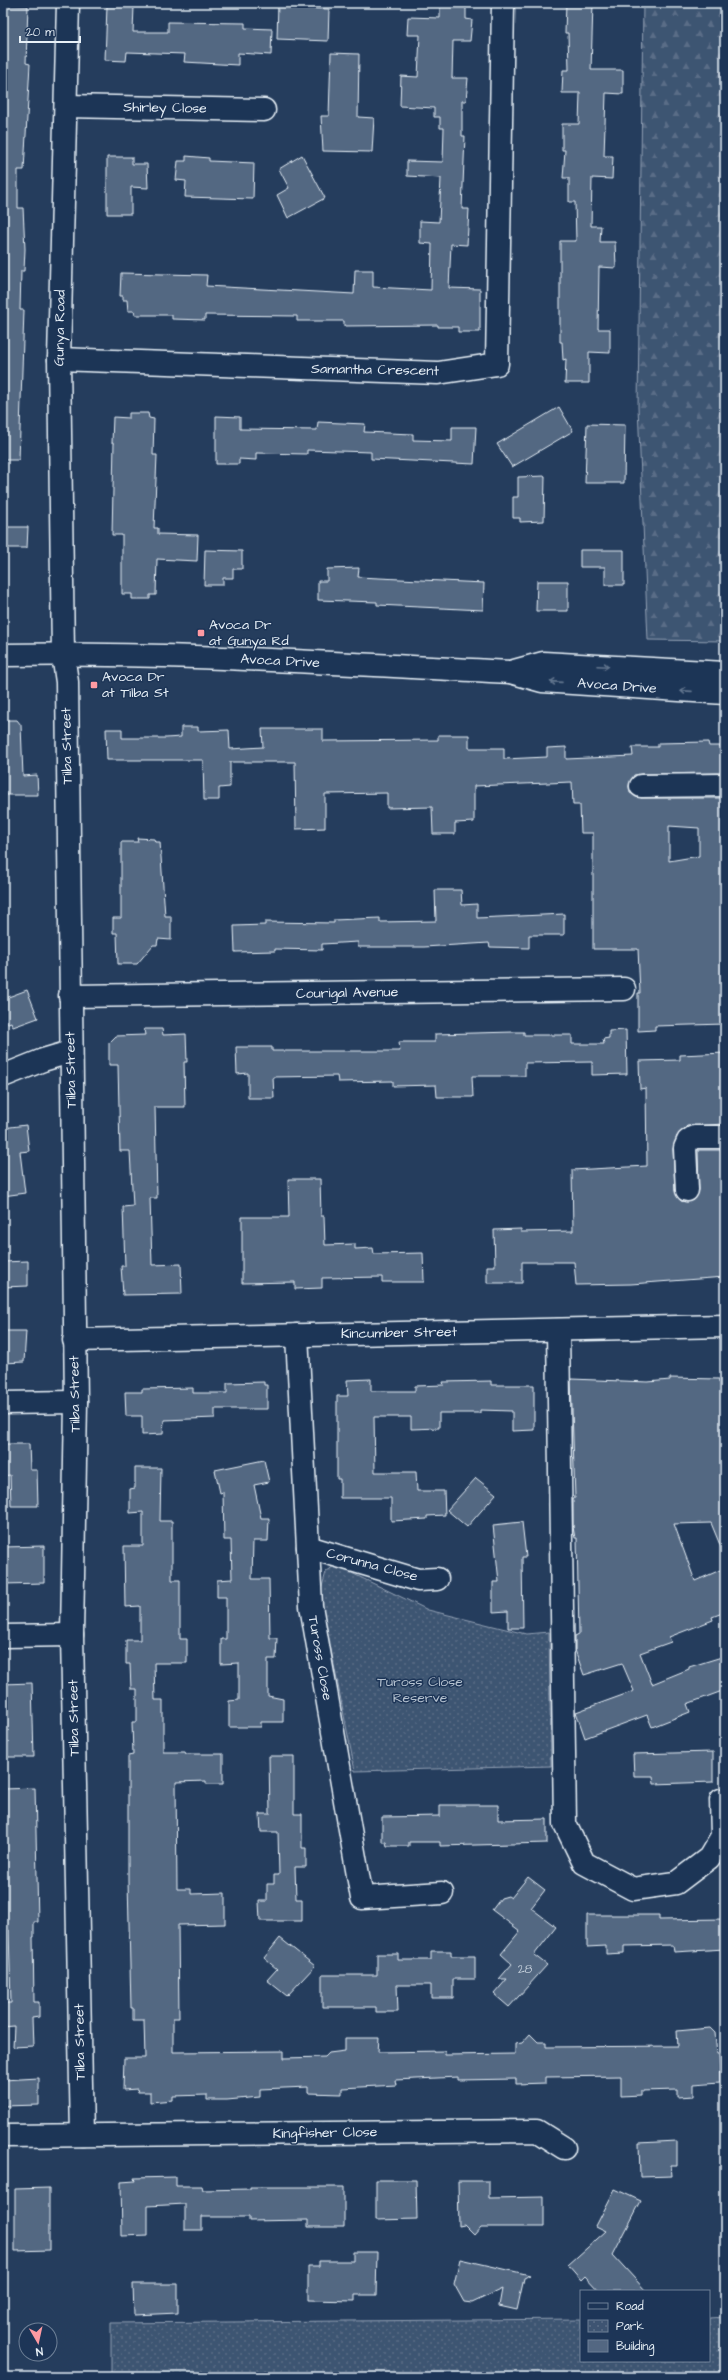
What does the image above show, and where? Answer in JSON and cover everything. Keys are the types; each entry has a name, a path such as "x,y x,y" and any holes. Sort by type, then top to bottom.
{"street":[{"name":"Gunya Road","path":"63,654 59,359 68,3"},
{"name":"Samantha Crescent","path":"59,359 438,373 497,364 502,3"},
{"name":"Shirley Close","path":"66,106 264,110"},
{"name":"Avoca Drive","path":"3,655 63,654 200,657 510,672 542,681 725,693"},
{"name":"Tilba Street","path":"63,654 66,682 76,1402 72,1635 82,2135"},
{"name":"Avoca Drive","path":"510,672 543,662 725,673"},
{"path":"641,786 725,785"},
{"name":"Courigal Avenue","path":"70,996 624,989"},
{"path":"3,1076 43,1060 70,1052"},
{"path":"686,1190 686,1148 688,1140 694,1137 725,1137"},
{"name":"Kincumber Street","path":"74,1340 725,1326"},
{"path":"558,1330 565,1824 584,1863 633,1889 676,1883 709,1858 722,1836 721,1800"},
{"name":"Tuross Close","path":"297,1335 312,1606 362,1898 442,1893"},
{"path":"3,1403 76,1402"},
{"name":"Corunna Close","path":"308,1547 418,1580 436,1579"},
{"path":"3,1636 72,1635"},
{"name":"Kingfisher Close","path":"3,2136 537,2131 564,2148"}],"green space":[{"path":"643,3 725,3 725,641 648,640 638,407"},
{"name":"Tuross Close Reserve","path":"335,1565 428,1610 526,1634 549,1632 551,1766 355,1771 320,1594 326,1572"},
{"path":"725,2317 725,2377 111,2377 111,2323 580,2319 580,2362 710,2362 710,2318"}],"building":[{"path":"278,3 296,3 296,8 329,9 328,41 277,39"},
{"path":"440,3 466,3 466,19 472,20 470,41 453,41 452,78 468,78 466,101 462,101 462,136 465,136 462,209 469,209 467,245 451,244 449,288 480,289 480,332 458,332 458,327 438,327 438,325 344,326 344,321 297,321 297,316 205,315 205,320 172,319 172,315 135,315 134,311 128,311 127,300 123,300 123,296 120,296 121,273 207,275 206,286 354,294 355,270 373,270 373,287 431,290 432,244 420,243 420,221 439,222 441,178 407,176 407,161 443,162 444,128 440,128 440,117 434,117 434,108 400,106 401,76 418,77 420,35 407,35 408,17 440,18"},
{"path":"566,3 593,3 591,70 623,70 623,94 606,93 604,156 613,156 612,179 592,178 591,226 601,226 600,242 615,242 616,268 599,267 598,329 610,329 610,353 589,352 589,383 565,383 566,359 563,360 562,342 560,342 560,241 576,241 575,202 569,202 569,178 563,178 565,150 562,150 562,124 579,124 580,93 562,93 563,70 569,70 568,33 565,33"},
{"path":"3,5 28,6 26,63 30,64 24,170 18,170 18,208 23,208 25,249 24,271 21,271 20,310 24,310 19,460 3,460"},
{"path":"107,6 134,6 133,32 168,32 168,22 245,23 245,28 272,29 271,55 238,53 238,65 184,62 185,54 127,52 126,61 105,60"},
{"path":"331,53 359,54 358,117 374,118 372,152 323,151 321,116 329,116"},
{"path":"302,155 325,198 288,218 277,195 289,188 279,169"},
{"path":"186,156 209,158 209,161 254,163 253,199 185,197 186,181 176,180 178,161 186,161"},
{"path":"107,157 132,157 132,164 147,164 148,188 131,187 131,214 107,214"},
{"path":"559,407 573,431 512,467 497,444"},
{"path":"129,413 148,413 149,418 154,419 153,455 157,455 154,528 158,528 158,534 198,535 197,561 157,559 156,595 150,595 150,599 132,599 132,594 122,594 122,535 112,535 114,443 112,443 113,417 129,418"},
{"path":"216,416 240,417 240,429 317,430 318,422 365,424 364,432 413,434 413,440 452,441 452,427 476,427 474,464 371,459 371,452 307,450 307,454 256,453 256,460 239,459 239,464 216,464"},
{"path":"587,424 625,425 624,483 585,483"},
{"path":"545,476 544,521 520,522 520,518 513,518 513,497 518,497 518,477"},
{"path":"3,527 28,527 27,548 3,548"},
{"path":"205,550 242,551 242,569 233,569 233,578 223,578 223,585 204,585"},
{"path":"580,550 624,550 624,585 605,585 605,567 580,567"},
{"path":"359,568 358,577 484,583 483,610 377,605 377,602 318,600 318,581 327,581 327,569"},
{"path":"537,581 568,581 568,611 536,611"},
{"path":"3,720 17,720 21,725 23,776 37,775 38,795 3,795"},
{"path":"181,727 198,727 198,731 229,730 230,749 263,747 262,729 323,729 323,741 438,740 438,735 469,735 469,748 504,748 504,759 547,757 547,748 566,747 566,759 633,756 632,747 658,747 658,743 708,742 709,746 724,746 724,771 722,773 641,774 634,775 629,786 630,793 641,798 723,798 725,808 725,925 723,998 725,998 725,1024 655,1026 655,1030 638,1031 638,993 640,993 638,949 593,949 593,833 581,833 580,805 573,805 572,782 474,786 474,822 455,823 455,834 433,834 432,807 387,808 387,793 325,794 325,828 296,829 295,762 230,762 230,787 219,788 219,800 204,800 203,760 107,760 106,729 122,729 122,738 181,737","holes":["669,826 699,828 699,856 669,861"]},
{"path":"137,838 154,839 155,842 160,842 165,916 171,916 171,940 158,939 157,945 153,945 137,964 118,964 117,933 113,933 113,918 121,918 121,842 138,842"},
{"path":"435,890 461,890 462,905 477,904 477,918 564,914 564,935 529,935 529,948 490,947 489,943 424,947 358,947 358,942 322,944 322,950 275,949 275,951 235,952 234,926 265,925 265,922 334,923 334,920 380,918 380,922 436,921"},
{"path":"27,990 38,1018 13,1027 11,1022 3,1025 3,999"},
{"path":"144,1029 162,1029 163,1035 186,1034 187,1062 184,1062 185,1107 155,1107 157,1198 150,1198 152,1265 181,1264 182,1294 123,1295 121,1266 125,1266 123,1207 133,1206 130,1151 120,1151 118,1065 109,1065 109,1043 116,1036 145,1035"},
{"path":"626,1030 627,1074 592,1075 592,1062 525,1063 525,1076 472,1076 473,1097 437,1097 436,1085 393,1086 393,1081 338,1082 337,1076 273,1077 274,1098 248,1098 248,1073 237,1074 236,1047 272,1047 272,1051 400,1051 399,1042 435,1042 435,1034 514,1032 524,1032 524,1035 572,1035 572,1044 604,1044 603,1039 609,1038 609,1031"},
{"path":"725,1053 725,1124 687,1126 677,1136 673,1149 675,1191 681,1201 687,1202 694,1200 699,1190 698,1150 725,1150 725,1277 631,1284 576,1285 574,1262 522,1262 522,1283 487,1283 487,1266 495,1266 494,1230 521,1229 521,1232 573,1231 572,1170 647,1166 646,1088 640,1089 639,1061 680,1060 680,1055"},
{"path":"26,1125 29,1151 20,1152 25,1193 3,1196 3,1128"},
{"path":"288,1179 320,1179 321,1216 324,1216 325,1245 355,1244 355,1249 373,1248 374,1254 423,1253 424,1282 382,1282 382,1277 322,1278 322,1288 295,1289 295,1282 242,1283 242,1217 289,1217"},
{"path":"28,1261 28,1286 3,1287 3,1262"},
{"path":"3,1331 26,1331 24,1362 3,1363"},
{"path":"670,1378 719,1379 719,1382 725,1382 725,1557 711,1523 674,1524 695,1581 725,1568 725,1612 712,1617 713,1620 669,1637 671,1642 640,1653 652,1684 689,1669 689,1667 725,1656 725,1690 687,1704 690,1712 652,1727 647,1715 585,1738 576,1712 634,1691 622,1663 584,1675 575,1650 575,1636 579,1634 577,1538 575,1538 573,1527 573,1498 575,1498 571,1379 648,1382 670,1380"},
{"path":"371,1379 371,1391 415,1391 415,1386 444,1385 443,1382 491,1381 491,1385 534,1385 534,1430 512,1431 512,1411 480,1410 480,1413 439,1413 439,1428 411,1429 411,1417 374,1417 375,1472 416,1472 417,1491 444,1491 445,1515 427,1516 427,1519 391,1521 391,1498 340,1498 340,1479 337,1479 337,1396 348,1396 347,1380"},
{"path":"264,1382 264,1385 267,1385 267,1409 215,1409 215,1418 164,1420 163,1434 142,1435 142,1416 126,1416 125,1392 142,1392 142,1389 193,1388 193,1393 227,1393 227,1383"},
{"path":"3,1444 29,1444 30,1470 37,1470 38,1506 11,1506 10,1475 3,1476"},
{"path":"264,1460 269,1482 254,1485 261,1518 269,1518 268,1541 253,1541 252,1579 269,1579 270,1638 277,1638 276,1659 268,1659 268,1696 283,1699 283,1722 261,1722 261,1727 229,1727 229,1701 239,1700 239,1663 221,1664 221,1639 226,1639 226,1597 217,1597 217,1580 232,1579 231,1540 224,1540 223,1492 220,1493 215,1470"},
{"path":"135,1468 161,1468 160,1521 172,1521 172,1580 180,1580 180,1639 187,1639 187,1663 154,1663 155,1700 163,1700 163,1752 185,1752 186,1754 223,1754 223,1784 206,1784 206,1781 176,1782 177,1889 191,1889 191,1894 225,1893 225,1924 178,1925 179,2018 173,2018 173,2052 284,2051 284,2058 325,2057 329,2053 345,2051 345,2038 379,2038 378,2052 445,2051 445,2055 515,2054 515,2044 522,2043 530,2034 538,2042 546,2042 546,2047 678,2046 677,2031 710,2028 715,2033 717,2054 719,2054 720,2082 694,2084 694,2096 678,2097 678,2090 641,2091 641,2095 621,2096 621,2076 546,2077 546,2083 516,2084 516,2079 458,2080 458,2077 395,2080 396,2085 342,2088 342,2094 308,2093 308,2087 260,2089 260,2097 227,2100 207,2100 207,2095 173,2096 173,2100 150,2102 150,2092 138,2092 137,2089 123,2090 124,2058 145,2058 144,2020 133,2020 133,2008 131,2008 128,1881 128,1756 133,1755 132,1722 137,1722 137,1689 131,1689 130,1664 126,1664 126,1640 140,1640 140,1606 125,1607 124,1546 143,1546 143,1512 130,1513 130,1489 135,1488"},
{"path":"476,1478 496,1494 467,1527 447,1510"},
{"path":"522,1522 526,1557 522,1557 523,1628 508,1628 508,1611 493,1612 493,1582 499,1582 493,1525"},
{"path":"44,1546 44,1583 3,1584 3,1547"},
{"path":"32,1683 34,1757 3,1757 3,1684"},
{"path":"713,1752 713,1782 654,1784 653,1776 634,1776 633,1754"},
{"path":"269,1756 294,1756 294,1814 302,1814 302,1848 306,1848 306,1867 295,1867 296,1899 302,1899 302,1921 260,1921 259,1901 267,1901 267,1884 274,1884 274,1875 279,1875 278,1832 261,1832 260,1814 270,1814"},
{"path":"35,1788 38,1922 34,1922 33,1937 34,2002 39,2002 39,2017 32,2018 33,2046 13,2047 14,2026 3,2027 3,2003 11,2003 9,1930 3,1931 3,1789"},
{"path":"440,1805 498,1805 498,1820 547,1819 547,1843 440,1846 440,1842 409,1842 409,1846 387,1846 386,1842 382,1842 382,1817 440,1816"},
{"path":"528,1877 545,1890 531,1908 556,1927 534,1955 547,1965 509,2007 494,1994 507,1979 499,1979 512,1964 501,1954 520,1931 492,1910 501,1898 508,1896 511,1898"},
{"path":"587,1915 659,1915 659,1920 725,1919 725,1949 674,1952 673,1945 624,1946 624,1953 606,1954 606,1946 587,1947"},
{"path":"280,1938 315,1966 287,1996 267,1980 277,1969 264,1958"},
{"path":"431,1951 451,1951 451,1956 475,1956 475,1979 453,1979 453,1998 431,1998 431,1985 397,1985 398,2012 376,2012 376,2007 322,2007 322,1975 377,1975 377,1954 398,1954 398,1960 431,1960"},
{"path":"39,2078 39,2105 3,2106 3,2080"},
{"path":"677,2141 677,2165 671,2165 672,2176 640,2177 639,2143"},
{"path":"176,2177 176,2186 202,2186 203,2190 250,2189 250,2187 344,2187 344,2227 308,2227 308,2220 249,2221 249,2217 202,2217 202,2230 185,2230 185,2204 148,2206 148,2235 122,2236 121,2182 135,2181 134,2178"},
{"path":"376,2180 416,2180 417,2219 376,2220"},
{"path":"458,2181 489,2181 489,2198 544,2197 544,2227 481,2227 474,2235 464,2225 459,2226"},
{"path":"49,2188 49,2250 15,2251 15,2189"},
{"path":"615,2189 641,2201 613,2255 645,2290 598,2290 585,2276 581,2280 568,2265 606,2231 596,2226"},
{"path":"353,2252 377,2252 376,2295 355,2295 355,2301 308,2300 308,2266 319,2266 319,2261 353,2261"},
{"path":"460,2259 530,2275 524,2278 517,2310 499,2306 502,2289 472,2303 464,2302 454,2284"},
{"path":"133,2284 178,2284 178,2313 134,2315"}],"place":[{"name":"Avoca Dr at Gunya Rd","path":"201,633"},
{"name":"Avoca Dr at Tilba St","path":"94,685"}]}
